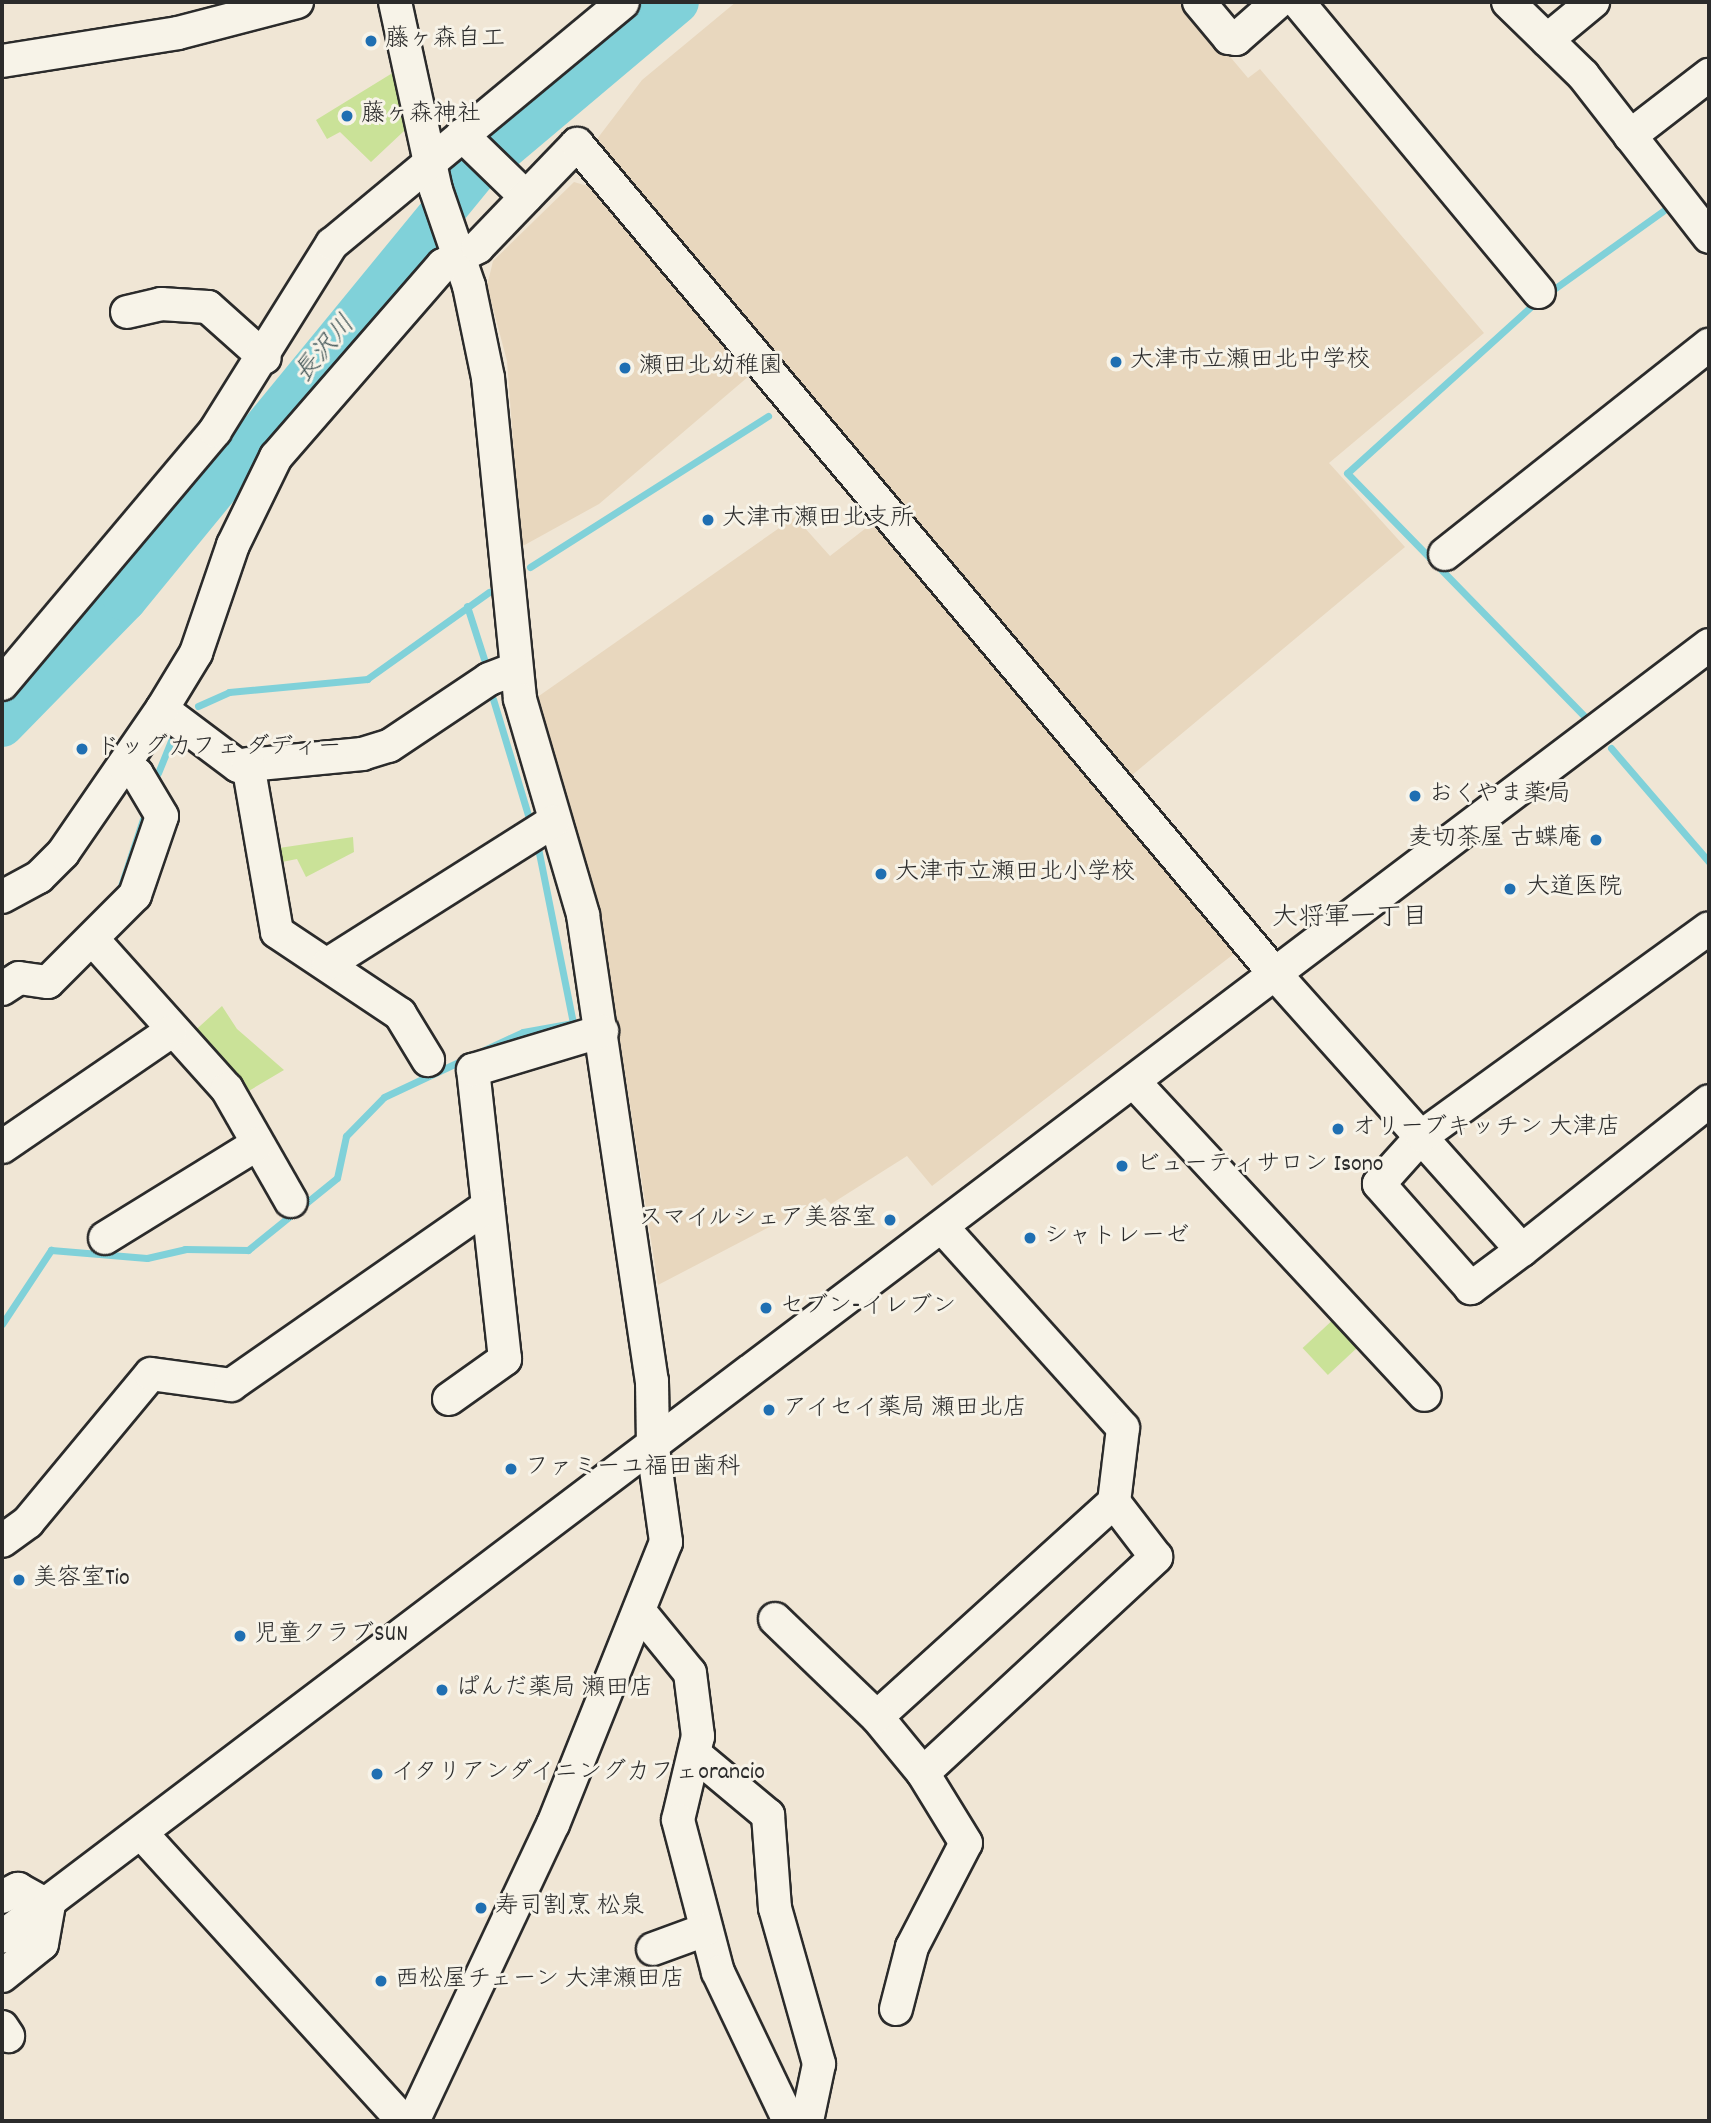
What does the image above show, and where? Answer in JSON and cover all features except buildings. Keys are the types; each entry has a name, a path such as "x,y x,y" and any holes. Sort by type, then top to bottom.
{"street":[{"path":"2,61 178,33 297,2"},
{"path":"143,1835 412,2121 507,1929 641,1613 666,1542 653,1448 652,1381 583,915 540,829 516,669 496,427 458,251 433,175 395,2"},
{"path":"2,684 168,490 265,358 304,281 332,244 433,175 463,136 623,2"},
{"path":"1199,2 1228,38 1237,38 1278,2"},
{"path":"1298,2 1539,292"},
{"path":"1508,2 1547,40 1630,135 1709,237"},
{"path":"1547,40 1594,2"},
{"path":"1630,135 1709,75"},
{"path":"463,136 525,197"},
{"path":"2,897 39,877 63,853 162,709 196,653 233,545 276,457 443,265 458,251 478,247 577,144 1276,975 1522,1250"},
{"path":"127,312 161,304 208,307 265,358"},
{"path":"1445,554 1709,345"},
{"path":"2,1937 49,1906 143,1835 1709,645"},
{"path":"162,709 238,765 248,764 389,746 489,679 516,669"},
{"path":"248,764 277,932 400,1014 428,1060"},
{"path":"2,989 19,978 48,982 95,942 135,895 162,816 137,774 124,766"},
{"path":"328,964 540,829"},
{"path":"1709,928 1422,1136 1378,1184 1471,1288 1709,1101"},
{"path":"95,942 170,1032 227,1089 291,1201"},
{"path":"449,1399 505,1359 474,1070 602,1031"},
{"path":"2,1147 170,1032"},
{"path":"1134,1082 1425,1395"},
{"path":"104,1238 257,1144"},
{"path":"2,1541 28,1522 151,1374 231,1385 488,1206"},
{"path":"877,1717 1114,1502 1124,1428 943,1228"},
{"path":"923,1773 1156,1557 1114,1502"},
{"path":"641,1613 690,1673 696,1755 678,1821 705,1930 762,2073 789,2121"},
{"path":"775,1619 877,1717 923,1773 966,1843 912,1947 896,2009"},
{"path":"696,1755 768,1815 775,1908 819,2064 807,2121"},
{"path":"2,1897 18,1889 49,1906"},
{"path":"2,1976 42,1944 49,1906"},
{"path":"653,1949 705,1930"}],"shaded area":[{"name":"大津市立瀬田北中学校","path":"736,2 1184,2 1248,78 1260,69 1484,333 1329,463 1405,547 1131,776 597,139 642,80"},
{"name":"瀬田北幼稚園","path":"574,182 591,187 749,376 599,504 521,547 507,361 487,286 493,261"},
{"name":"大津市立瀬田北小学校","path":"795,517 830,556 875,521 1239,950 932,1186 907,1156 831,1204 825,1198 658,1285 599,906 536,698"}],"green space":[{"path":"399,69 411,112 404,131 371,162 340,132 327,139 316,120"},
{"path":"353,837 354,852 306,877 297,859 277,863 279,848"},
{"path":"222,1006 237,1029 284,1070 242,1095 189,1036"},
{"path":"1337,1316 1362,1343 1328,1375 1303,1348"}],"waterway":[{"name":"長沢川","path":"2,725 125,599 475,172 677,2"},
{"path":"1547,294 1663,211"},
{"path":"1537,301 1347,473 1585,717"},
{"path":"530,567 768,416"},
{"path":"198,706 229,692 367,679 489,592"},
{"path":"467,606 484,659"},
{"path":"493,699 531,825"},
{"path":"158,773 171,740"},
{"path":"1611,748 1709,862"},
{"path":"118,895 143,819"},
{"path":"2,1324 51,1250 147,1258 185,1249 248,1250 337,1178 346,1136 384,1097 523,1032 573,1023 537,843"},
{"path":"2,969 27,964"}],"place":[{"name":"藤ヶ森自工","path":"371,41"},
{"name":"藤ヶ森神社","path":"347,116"},
{"name":"大津市立瀬田北中学校","path":"1116,362"},
{"name":"瀬田北幼稚園","path":"625,368"},
{"name":"大津市瀬田北支所","path":"708,520"},
{"name":"ドッグカフェ ダディー","path":"82,749"},
{"name":"おくやま薬局","path":"1415,796"},
{"name":"麦切茶屋 古蝶庵","path":"1596,840"},
{"name":"大津市立瀬田北小学校","path":"881,874"},
{"name":"大道医院","path":"1510,889"},
{"name":"オリーブキッチン 大津店","path":"1338,1129"},
{"name":"ビューティサロン Isono","path":"1122,1166"},
{"name":"スマイルシェア美容室","path":"890,1220"},
{"name":"シャトレーゼ","path":"1030,1238"},
{"name":"セブン-イレブン","path":"766,1308"},
{"name":"アイセイ薬局 瀬田北店","path":"769,1410"},
{"name":"ファミーユ福田歯科","path":"511,1469"},
{"name":"美容室Tio","path":"19,1580"},
{"name":"児童クラブSUN","path":"240,1636"},
{"name":"ぱんだ薬局 瀬田店","path":"442,1690"},
{"name":"イタリアンダイニングカフェorancio","path":"377,1774"},
{"name":"寿司割烹 松泉","path":"481,1908"},
{"name":"西松屋チェーン 大津瀬田店","path":"381,1981"}],"district":[{"name":"大将軍一丁目","path":"1350,919"}]}
